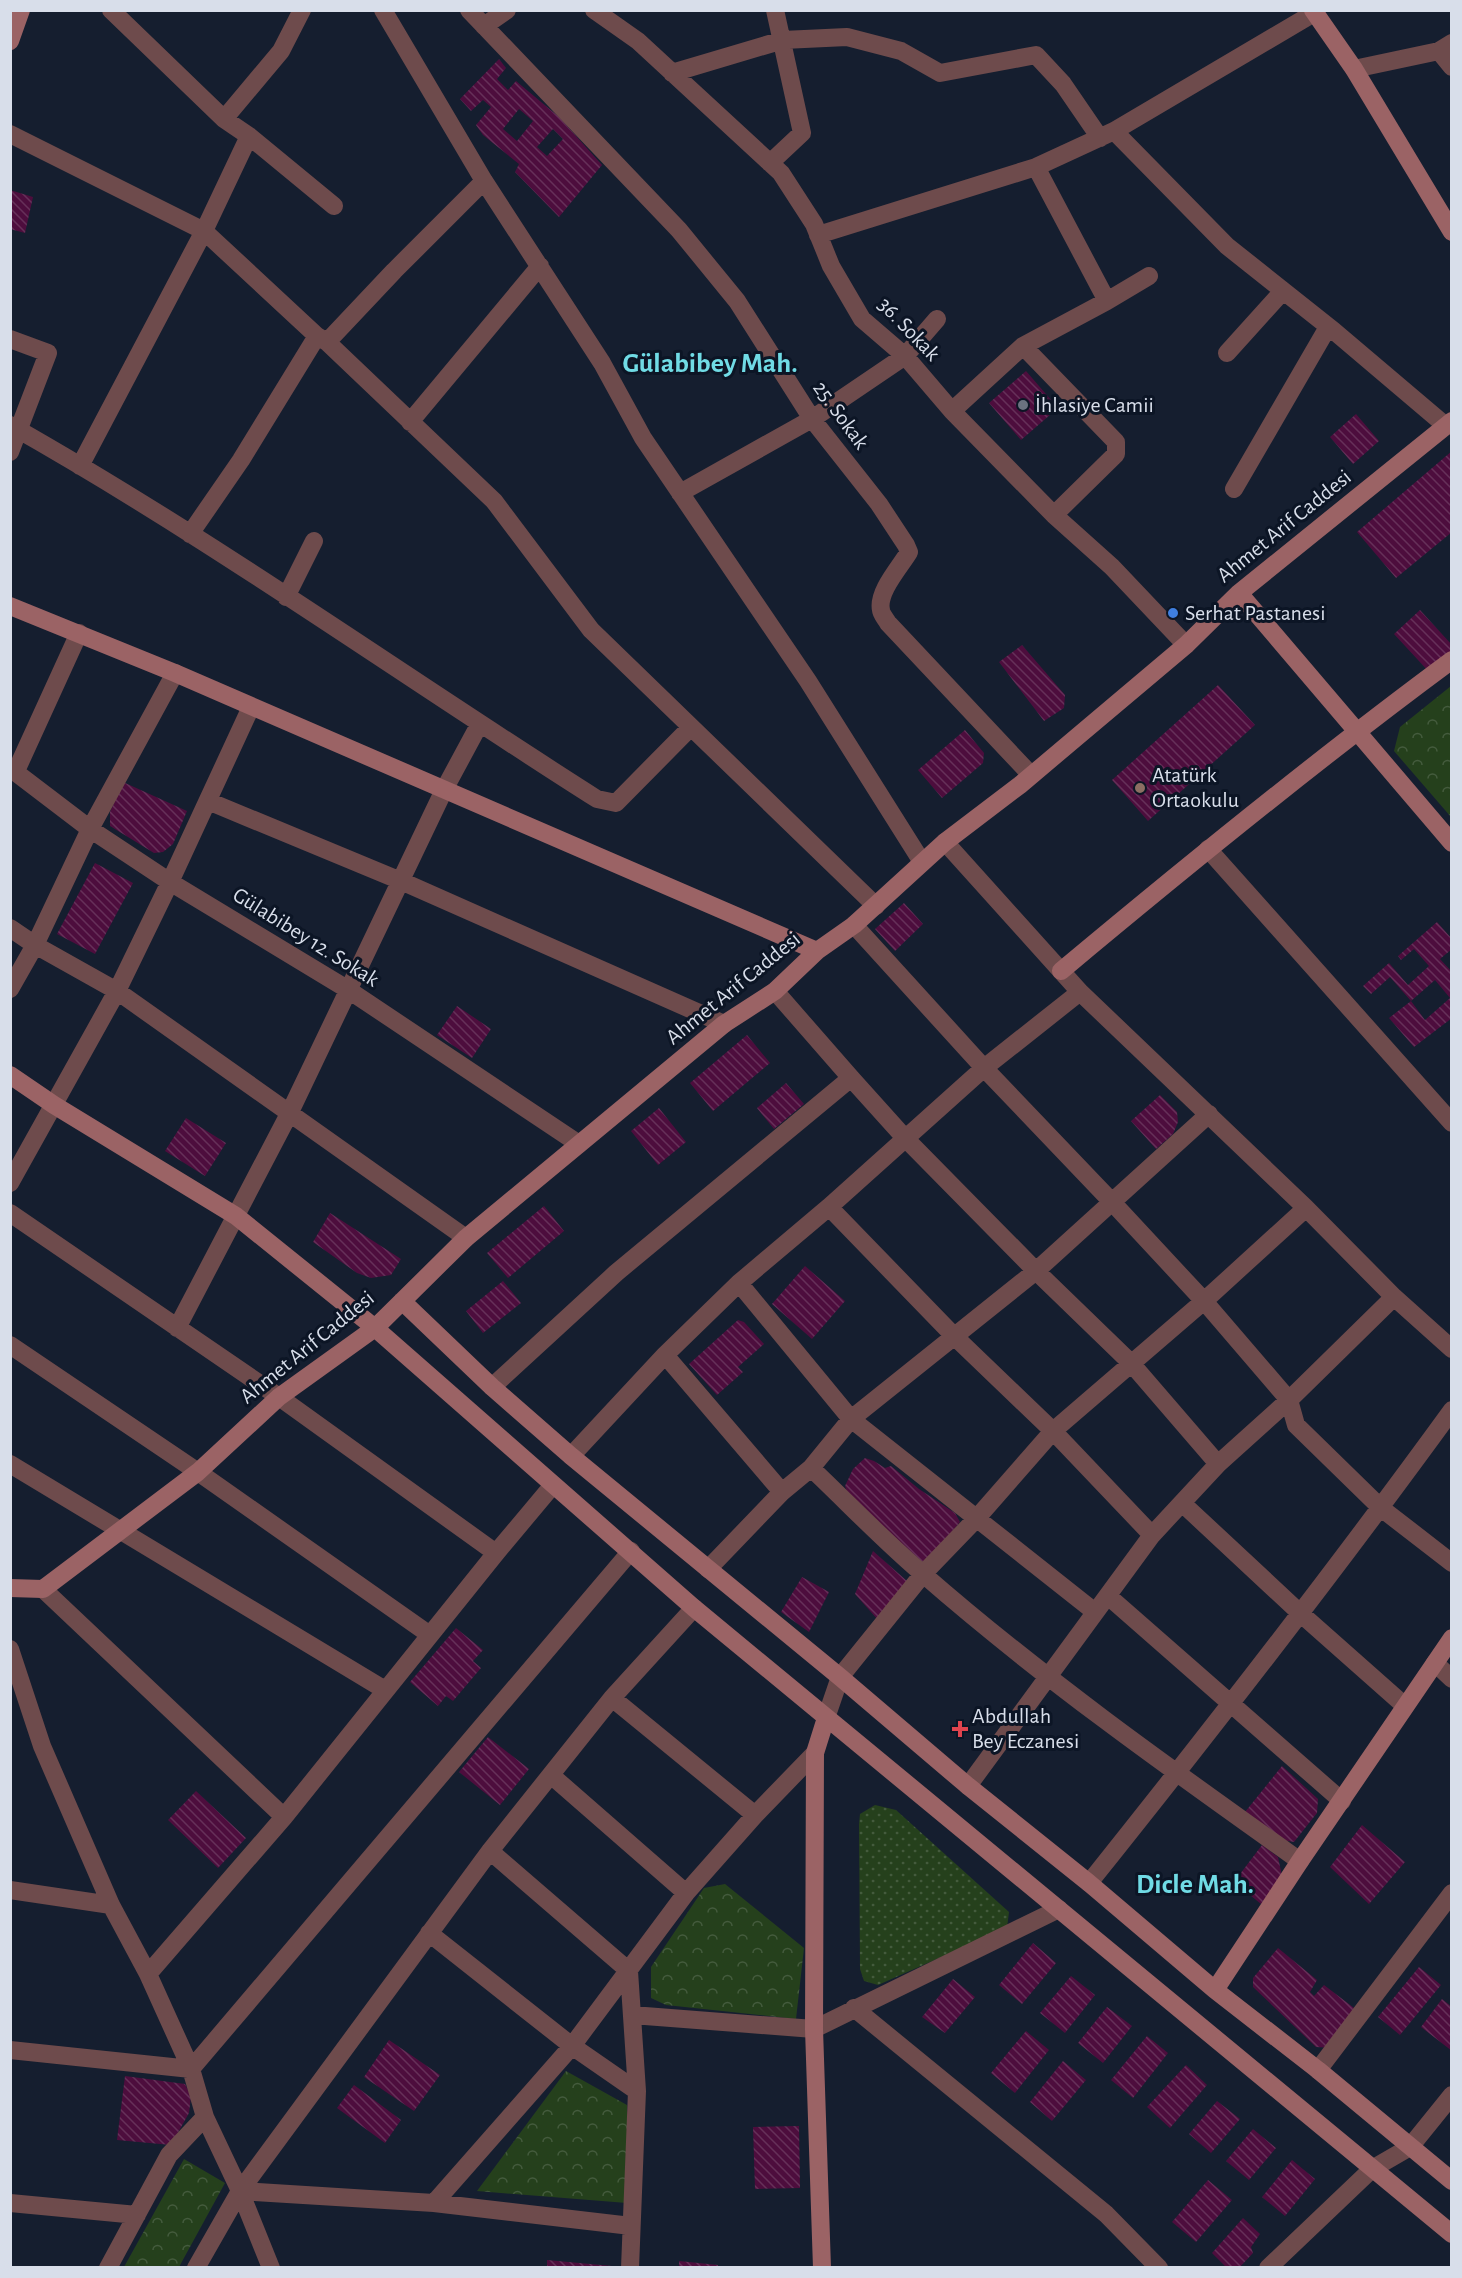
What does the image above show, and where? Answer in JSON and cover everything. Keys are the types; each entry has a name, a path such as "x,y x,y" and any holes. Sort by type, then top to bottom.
{"street":[{"path":"10,41 21,10"},
{"path":"111,10 224,119 249,136 334,206"},
{"path":"224,119 281,51 302,10"},
{"path":"383,10 484,181 602,363 643,438 808,681 922,862"},
{"name":"25. Sokak","path":"469,10 679,230 737,301 812,419 879,504 909,552 886,586 881,603 884,617 1031,775"},
{"path":"484,26 507,10"},
{"name":"36. Sokak","path":"594,10 638,41 781,173 814,224 831,267 862,319 905,356 952,411 1054,515 1112,567 1186,645"},
{"path":"770,163 802,134 775,10"},
{"path":"818,235 1036,167 1107,134 1314,12 1354,69 1452,232"},
{"path":"672,73 783,40 847,37 901,51 940,73 1036,55 1107,134 1227,246 1449,423"},
{"path":"1354,69 1445,47 1452,67"},
{"path":"10,134 204,231 494,501 591,630 876,906"},
{"path":"80,466 204,231 249,136"},
{"path":"1036,167 1107,301"},
{"path":"190,534 322,339 484,181"},
{"path":"410,422 540,266"},
{"path":"952,411 1023,346 1149,276"},
{"path":"1227,353 1283,291"},
{"path":"680,493 812,419 905,356 937,319"},
{"path":"1234,489 1328,327"},
{"path":"10,339 48,353 15,428 10,453"},
{"path":"1023,346 1116,442 1116,454 1054,515"},
{"name":"Ahmet Arif Caddesi","path":"43,1589 198,1472 279,1397 375,1328 466,1238 724,1024 775,991 817,951 876,906 945,842 1031,775 1186,645 1239,592 1449,423"},
{"path":"15,428 190,534 597,799 616,803 691,727"},
{"path":"286,597 314,541"},
{"path":"1239,592 1452,843"},
{"path":"10,606 175,673 817,951"},
{"path":"13,770 79,633"},
{"path":"1061,971 1357,730 1452,660"},
{"path":"10,989 35,945 90,829 175,673"},
{"path":"10,1183 117,991 208,801 250,707"},
{"path":"177,1328 290,1112 347,989 444,790 479,724"},
{"name":"Gülabibey 12. Sokak","path":"13,770 90,829 170,882 347,989 579,1144"},
{"path":"208,801 401,881 724,1024"},
{"path":"945,842 1080,992 1306,1208 1394,1297 1452,1349"},
{"path":"1208,849 1452,1123"},
{"path":"854,925 984,1068 1204,1301 1289,1400 1296,1425 1381,1508 1452,1563"},
{"path":"10,928 35,945 117,991 466,1238"},
{"path":"775,991 905,1138 1036,1271 1131,1363 1218,1464"},
{"path":"571,1456 665,1355 739,1283 829,1207 984,1068 1080,992"},
{"path":"10,1075 54,1105 236,1216 375,1328 694,1608 1452,2234"},
{"path":"492,1387 616,1274 850,1078"},
{"path":"708,1569 782,1492 811,1468 851,1419 1036,1271 1209,1114"},
{"path":"829,1207 954,1336 1053,1431 1152,1535"},
{"path":"822,2268 814,2029 815,1753 840,1677 923,1574 976,1519 1053,1431 1204,1301 1306,1208"},
{"path":"10,1214 279,1397 496,1553"},
{"path":"739,1283 851,1419 1095,1612"},
{"path":"968,1786 1152,1535 1218,1464 1289,1400 1394,1297"},
{"path":"402,1301 492,1387 571,1456 840,1677 968,1786 1089,1883 1215,1990 1318,2070 1452,2181"},
{"path":"10,1345 198,1472 430,1635"},
{"path":"665,1355 782,1492"},
{"path":"1089,1883 1177,1774 1381,1508 1452,1410"},
{"path":"10,1464 385,1690"},
{"path":"811,1468 923,1574 1049,1677 1177,1774 1299,1861"},
{"path":"148,1974 284,1817 553,1485"},
{"path":"1182,1503 1300,1613 1405,1706"},
{"path":"191,2069 631,1551"},
{"path":"10,1588 43,1589 284,1817"},
{"path":"1108,1596 1342,1801"},
{"path":"196,2268 240,2191 490,1851 612,1698 694,1608"},
{"path":"1215,1990 1299,1861 1452,1638"},
{"path":"10,1649 42,1746 111,1905 148,1974 191,2069 205,2117 240,2191 271,2268"},
{"path":"1435,1663 1452,1679"},
{"path":"612,1698 755,1815"},
{"path":"434,2203 572,2046 686,1893 755,1815 815,1753"},
{"path":"552,1776 686,1893"},
{"path":"490,1851 629,1971 637,2091 630,2268"},
{"path":"10,1890 111,1905"},
{"path":"1318,2070 1452,1893"},
{"path":"632,2015 814,2029 1059,1909"},
{"path":"429,1933 572,2046 637,2091"},
{"path":"854,2008 1106,2214 1159,2268"},
{"path":"10,2050 191,2069"},
{"path":"1268,2268 1372,2169 1410,2147 1452,2095"},
{"path":"108,2268 169,2155 205,2117"},
{"path":"240,2191 434,2203 631,2226"},
{"path":"10,2202 137,2215"}],"green space":[{"path":"1451,686 1451,817 1394,751 1400,727"},
{"path":"875,1805 896,1810 1009,1912 1007,1928 878,1985 864,1981 860,1969 859,1824 860,1814"},
{"path":"725,1884 804,1948 796,2019 666,2005 651,1998 651,1967 704,1888"},
{"path":"566,2071 627,2105 627,2203 477,2191"},
{"path":"184,2159 225,2183 179,2267 124,2267"}],"building":[{"path":"499,59 506,68 497,79 508,90 516,81 559,117 602,165 559,217 515,172 519,164 483,135 476,125 491,107 483,100 471,111 460,99","holes":["519,109 533,121 517,141 503,129","553,129 563,139 547,156 537,147"]},
{"path":"10,190 33,197 25,233 10,229"},
{"name":"İhlasiye Camii","path":"1026,371 1058,408 1021,440 989,403"},
{"path":"1356,414 1379,441 1353,464 1330,437"},
{"path":"1452,451 1452,532 1396,578 1357,532"},
{"path":"1420,610 1452,645 1452,654 1430,673 1394,634"},
{"path":"1022,645 1065,695 1064,708 1044,721 999,662"},
{"path":"1218,685 1255,725 1148,821 1112,780"},
{"path":"965,730 984,753 983,763 942,798 918,770"},
{"path":"123,782 187,811 173,844 163,852 154,853 110,826 110,812"},
{"path":"95,863 133,883 95,954 57,934"},
{"path":"904,903 923,924 895,951 875,929"},
{"path":"1437,922 1452,939 1452,949 1440,959 1452,972 1452,1018 1414,1047 1389,1018 1411,1001 1390,977 1371,994 1363,986 1389,963 1408,985 1429,966 1414,949 1401,960 1398,956","holes":["1435,980 1450,998 1425,1020 1411,1001"]},
{"path":"457,1006 491,1029 472,1058 437,1035"},
{"path":"747,1035 770,1063 713,1111 690,1083"},
{"path":"786,1083 804,1104 774,1129 757,1108"},
{"path":"1160,1095 1177,1112 1178,1122 1173,1134 1156,1149 1131,1121"},
{"path":"659,1108 686,1142 658,1165 631,1131"},
{"path":"186,1118 226,1143 205,1176 165,1151"},
{"path":"544,1206 564,1231 508,1278 487,1253"},
{"path":"330,1213 401,1259 391,1275 371,1278 357,1273 313,1242"},
{"path":"805,1266 845,1301 812,1339 772,1304"},
{"path":"503,1281 521,1303 483,1333 466,1311"},
{"path":"738,1320 744,1322 764,1344 738,1367 743,1372 717,1395 689,1364"},
{"path":"865,1458 885,1468 891,1466 919,1489 955,1513 960,1522 931,1557 922,1562 848,1495 845,1486 853,1469"},
{"path":"873,1551 907,1581 878,1620 855,1594"},
{"path":"802,1577 829,1592 809,1632 781,1612"},
{"path":"456,1628 483,1650 473,1661 481,1668 453,1701 446,1696 438,1706 410,1682"},
{"path":"488,1737 529,1769 500,1805 459,1772"},
{"path":"1282,1766 1318,1799 1317,1813 1294,1842 1281,1840 1245,1812"},
{"path":"196,1791 246,1838 218,1868 168,1820"},
{"path":"1362,1825 1405,1862 1369,1904 1330,1867"},
{"path":"1262,1845 1278,1857 1282,1876 1261,1904 1234,1882"},
{"path":"1033,1943 1056,1963 1022,2004 999,1985"},
{"path":"1278,1948 1317,1980 1310,1992 1314,1996 1324,1985 1358,2011 1332,2048 1316,2047 1253,1987 1253,1978"},
{"path":"1419,1967 1441,1985 1400,2035 1378,2017"},
{"path":"1071,1976 1095,1995 1065,2033 1040,2013"},
{"path":"953,1979 975,1997 945,2033 922,2017"},
{"path":"1442,1999 1452,2007 1452,2051 1421,2027"},
{"path":"1107,2007 1132,2026 1103,2063 1078,2043"},
{"path":"1026,2031 1049,2050 1015,2093 991,2073"},
{"path":"1147,2036 1168,2053 1133,2098 1111,2080"},
{"path":"389,2040 440,2075 414,2111 364,2077"},
{"path":"1063,2061 1086,2080 1052,2121 1030,2102"},
{"path":"1186,2065 1207,2085 1170,2128 1147,2107"},
{"path":"125,2076 185,2084 191,2096 189,2113 171,2145 117,2140"},
{"path":"354,2085 401,2120 385,2143 337,2108"},
{"path":"1217,2101 1240,2119 1211,2153 1189,2134"},
{"path":"799,2126 800,2188 755,2189 753,2127"},
{"path":"1253,2129 1276,2148 1249,2180 1226,2161"},
{"path":"1292,2160 1315,2179 1285,2216 1262,2197"},
{"path":"1208,2180 1232,2200 1196,2242 1172,2222"},
{"path":"1243,2218 1260,2234 1251,2247 1253,2253 1239,2268 1227,2268 1212,2253"},
{"path":"547,2260 612,2266 612,2268 547,2268"},
{"path":"679,2261 718,2265 718,2268 679,2268"}],"place":[{"name":"İhlasiye Camii","path":"1023,405"},
{"name":"Serhat Pastanesi","path":"1173,613"},
{"name":"Atatürk Ortaokulu","path":"1140,788"},
{"name":"Abdullah Bey Eczanesi","path":"960,1729"}],"district":[{"name":"Gülabibey Mah.","path":"710,364"},
{"name":"Dicle Mah.","path":"1195,1885"}]}
